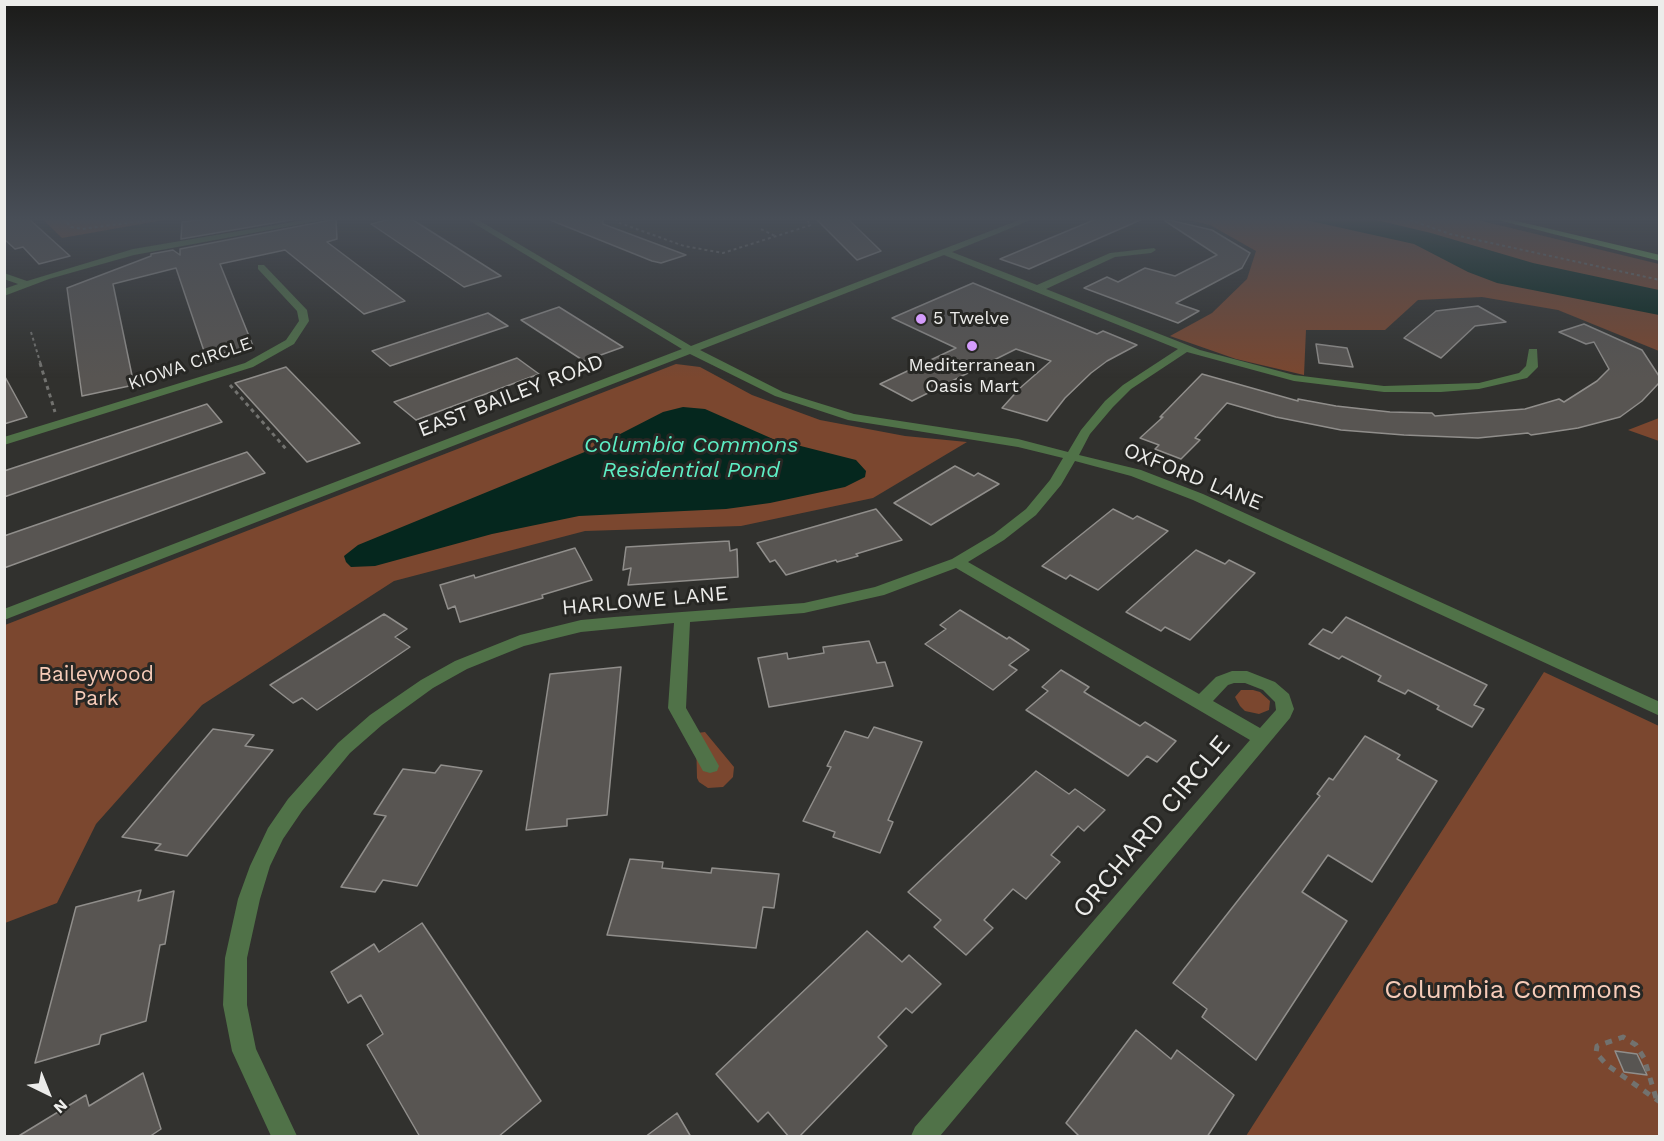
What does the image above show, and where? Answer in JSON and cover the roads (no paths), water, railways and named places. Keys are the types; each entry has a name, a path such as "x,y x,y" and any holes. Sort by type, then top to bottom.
{"street":[{"path":"4,293 64,271"},
{"name":"KIOWA CIRCLE","path":"4,441 249,365 284,346 300,330 305,316 290,295 265,271"},
{"name":"OXFORD LANE","path":"559,271 691,350 741,377 790,398 824,409 889,424 1018,443 1136,473 1198,497 1659,710"},
{"name":"EAST BAILEY ROAD","path":"4,615 894,271"},
{"path":"992,271 1186,348 1247,367 1305,380 1360,387 1425,390 1479,386 1523,376 1532,367 1533,351"},
{"path":"1037,289 1077,271"},
{"path":"4,276 26,284"},
{"name":"HARLOWE LANE","path":"284,1137 243,1051 234,986 241,930 260,866 275,834 295,805 344,748 368,727 402,701 460,666 520,641 573,628 614,622 765,613 846,600 905,582 957,561 999,537 1031,512 1056,482 1085,433 1127,387 1186,348"},
{"name":"ORCHARD CIRCLE","path":"924,1137 1262,738 957,561"},
{"path":"682,618 677,708 710,766"},
{"path":"1201,703 1222,681 1232,677 1247,677 1269,686 1282,699 1285,709 1262,738"}],"water":[{"path":"1571,271 1659,290 1659,315 1497,283 1468,272"},
{"name":"Columbia Commons Residential Pond","path":"683,407 705,409 773,439 856,460 866,471 865,477 845,487 770,503 726,509 579,516 492,534 375,566 351,567 346,562 344,556 358,545 587,451 663,412"}],"place":[{"name":"5 Twelve","path":"921,319"},
{"name":"Mediterranean Oasis Mart","path":"972,346"}],"park label":[{"name":"Baileywood Park","path":"96,687"},
{"name":"Columbia Commons","path":"1513,990"}]}
